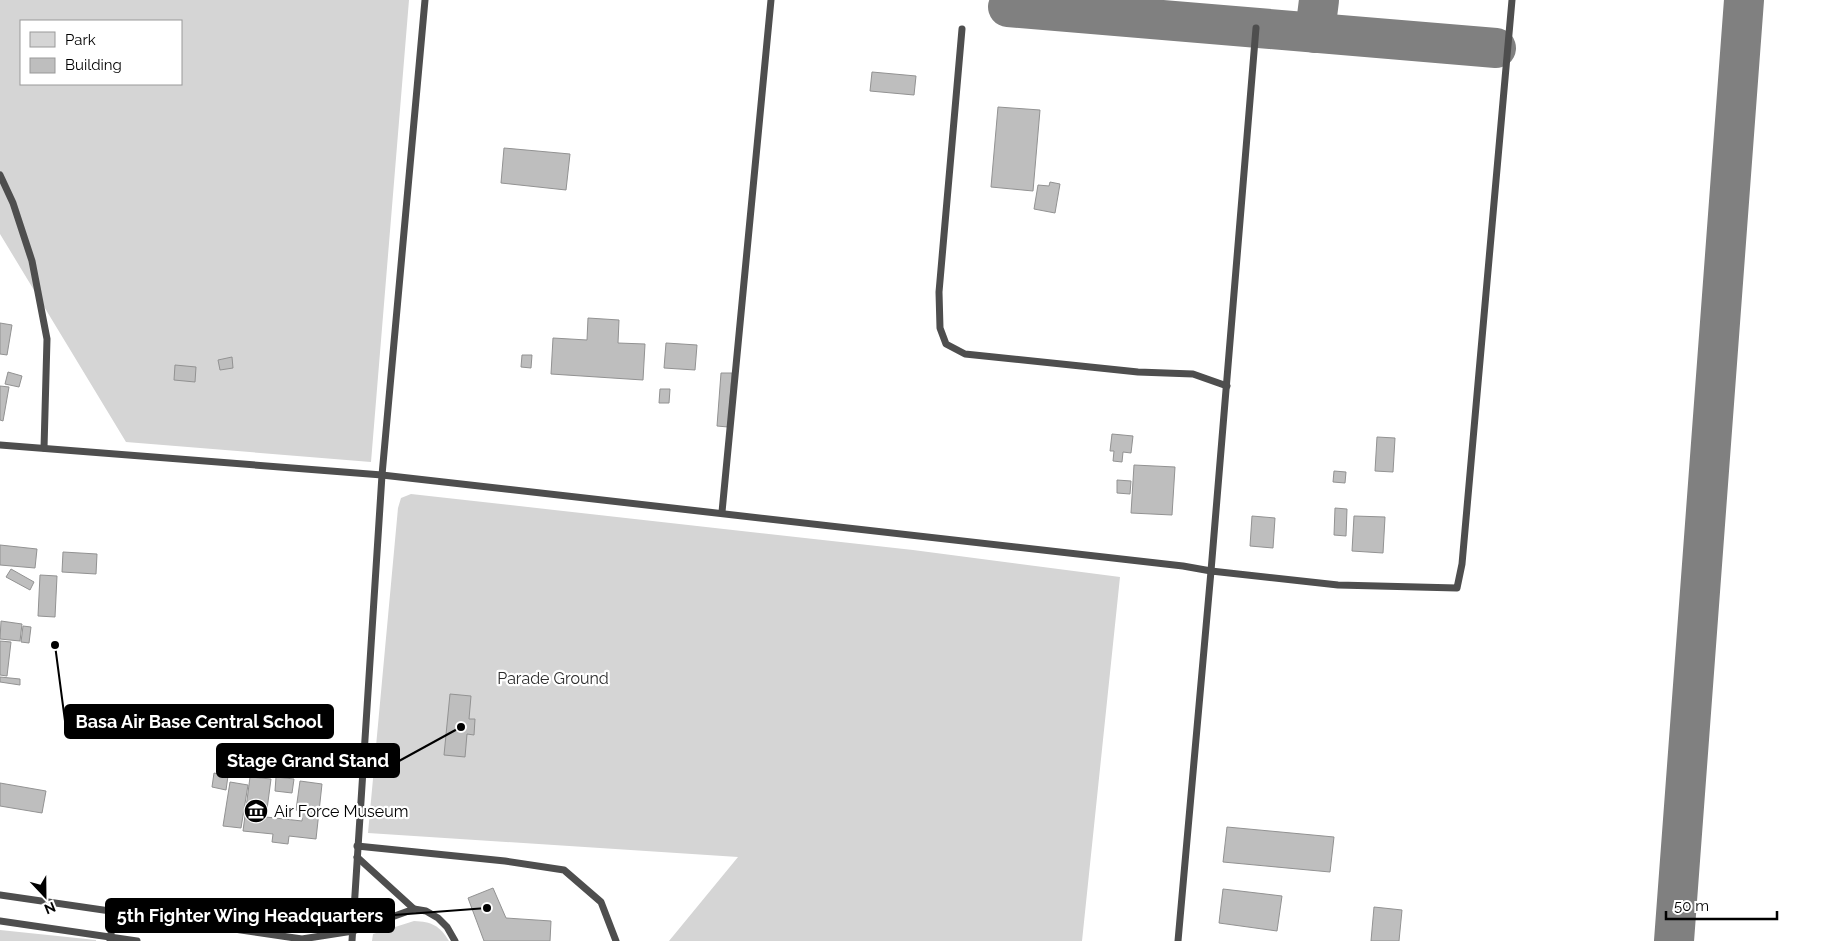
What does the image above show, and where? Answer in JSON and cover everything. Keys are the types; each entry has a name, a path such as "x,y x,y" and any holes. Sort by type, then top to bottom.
{"lane":[{"path":"352,941 382,475 425,0"},
{"path":"722,512 771,0"},
{"path":"0,445 382,475 722,512 1338,585 1457,588 1462,564 1512,0"},
{"path":"1178,941 1227,386 1256,28"},
{"path":"962,29 939,292 940,328 946,344 964,354 1138,372 1194,374 1227,386"},
{"path":"0,175 13,202 32,262 47,339 44,448"},
{"path":"358,846 505,861 564,870 601,902 616,941"},
{"path":"357,856 414,909"},
{"path":"0,895 302,939 353,931 414,909 426,911 438,918 455,941"},
{"path":"110,939 114,912"},
{"path":"0,921 110,939 137,941"}],"green space":[{"path":"0,0 409,0 371,462 126,442 0,234"},
{"name":"Parade Ground","path":"411,494 913,550 1120,577 1082,941 669,941 738,857 368,833 398,508 401,498"},
{"path":"414,921 434,925 442,931 449,941 372,941 373,934"},
{"path":"0,930 96,940 96,941 0,941"}],"building":[{"path":"872,72 916,76 914,95 870,91"},
{"path":"998,107 1040,110 1033,191 991,187"},
{"path":"504,148 570,154 566,190 501,183"},
{"path":"1050,182 1060,184 1055,213 1034,209 1038,185 1049,186"},
{"path":"588,318 619,320 618,343 645,344 643,380 551,374 553,338 587,340"},
{"path":"0,323 12,325 7,355 0,354"},
{"path":"666,343 697,345 695,370 664,368"},
{"path":"522,355 532,355 531,368 521,367"},
{"path":"232,357 233,368 220,370 218,360"},
{"path":"175,365 196,367 195,382 174,380"},
{"path":"8,372 22,376 19,387 5,384"},
{"path":"721,373 732,373 728,427 717,426"},
{"path":"0,386 9,387 3,421 0,420"},
{"path":"660,389 670,389 669,403 659,403"},
{"path":"1112,434 1133,436 1131,453 1123,452 1122,462 1113,461 1114,451 1110,451"},
{"path":"1377,437 1395,438 1393,472 1375,471"},
{"path":"1134,465 1175,467 1172,515 1131,513"},
{"path":"1334,471 1346,472 1345,483 1333,482"},
{"path":"1117,480 1131,481 1130,494 1117,493"},
{"path":"1335,508 1347,509 1346,536 1334,535"},
{"path":"1252,516 1275,518 1273,548 1250,546"},
{"path":"1354,516 1385,517 1383,553 1352,551"},
{"path":"0,545 37,549 35,568 0,565"},
{"path":"63,552 97,554 96,574 62,572"},
{"path":"11,569 34,582 30,590 6,577"},
{"path":"40,575 57,576 55,617 38,616"},
{"path":"1,621 22,624 20,641 0,639"},
{"path":"23,626 31,627 29,643 21,642"},
{"path":"0,641 11,642 7,676 0,675"},
{"path":"0,677 20,679 20,685 0,682"},
{"path":"450,694 471,696 469,719 475,719 474,735 467,734 465,757 444,755"},
{"path":"214,773 228,776 226,790 212,787"},
{"name":"Air Force Museum","path":"250,777 271,779 266,817 302,821 303,811 296,810 300,781 322,784 316,839 289,836 288,844 272,842 273,834 243,831"},
{"path":"276,777 294,779 292,793 275,791"},
{"path":"230,782 248,785 241,828 223,826"},
{"path":"0,783 46,791 42,813 0,806"},
{"path":"1227,827 1334,837 1330,872 1223,862"},
{"path":"493,888 506,918 551,921 550,941 484,941 468,898"},
{"path":"1223,889 1282,896 1277,931 1219,923"},
{"path":"1374,907 1402,910 1399,941 1371,941"}],"taxiway":[{"path":"1315,33 1319,0"},
{"path":"1674,941 1744,0"},
{"path":"1008,7 1496,48"}],"place":[{"name":"Basa Air Base Central School","path":"55,645"},
{"name":"Stage Grand Stand","path":"461,727"},
{"name":"Air Force Museum","path":"256,811"},
{"name":"5th Fighter Wing Headquarters","path":"487,908"}]}
